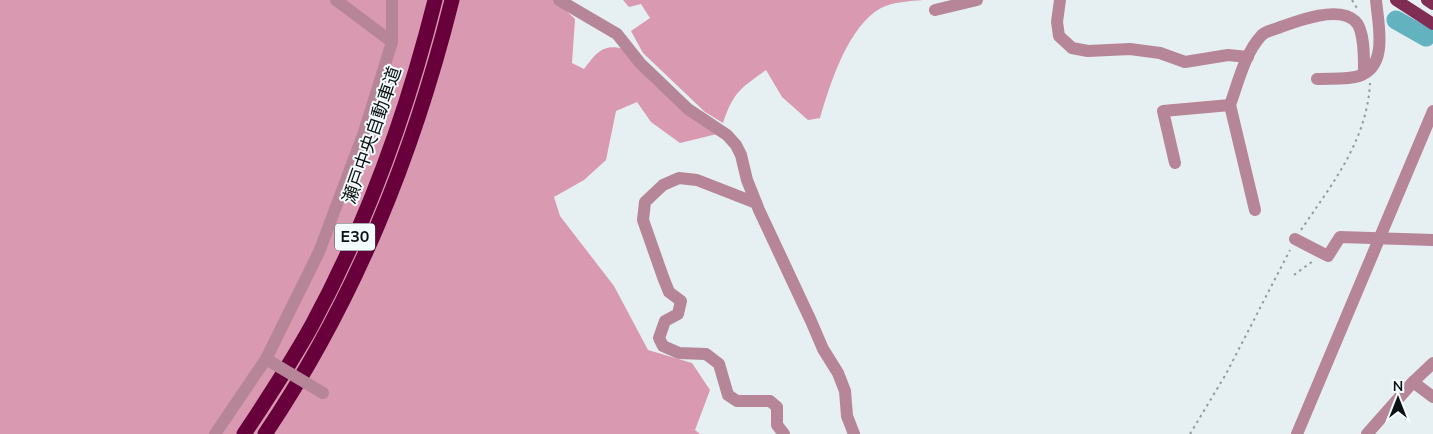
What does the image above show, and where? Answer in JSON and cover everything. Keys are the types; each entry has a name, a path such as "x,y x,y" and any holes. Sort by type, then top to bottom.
{"highway":[{"name":"瀬戸中央自動車道","path":"244,434 312,326 341,269 390,148 435,0"},
{"name":"瀬戸中央自動車道","path":"265,434 288,400 327,333 382,218 425,99 452,0"}],"main road":[{"path":"1396,0 1433,24"},
{"path":"1427,0 1433,4"}],"street":[{"path":"336,0 392,42"},
{"path":"215,434 266,359 319,252 364,132 392,42 392,0"},
{"path":"558,0 617,34 640,63 688,109 727,135 736,145 756,203 812,321 823,349 838,373 845,391 847,416 854,434"},
{"path":"935,10 977,0"},
{"path":"1060,0 1057,22 1059,36 1072,48 1088,51 1130,49 1160,53 1185,62 1228,55 1248,57"},
{"path":"1317,79 1358,76 1367,72 1376,64 1380,28 1376,0"},
{"path":"1255,210 1230,105 1248,57 1263,33 1309,18 1339,15 1348,17 1356,22 1360,30 1367,72"},
{"path":"1175,163 1163,111 1230,105"},
{"path":"1297,434 1433,111"},
{"path":"756,203 697,180 679,178 663,185 645,202 643,220 669,292 680,301 678,314 665,321 659,338 663,346 679,352 706,354 719,364 728,395 737,401 770,401 777,407 777,425 784,434"},
{"path":"1295,239 1328,256 1340,237 1433,240"},
{"path":"266,359 323,393"},
{"path":"1367,434 1413,382 1433,363"},
{"path":"1413,382 1433,397"}],"path":[{"path":"1352,0 1360,13"},
{"path":"1190,434 1226,374 1280,273 1295,239 1337,178 1353,148 1368,102 1367,72"},
{"path":"1294,275 1322,253"}],"shaded area":[{"path":"0,0 555,0 575,19 572,63 584,69 600,51 610,47 624,49 717,134 680,143 651,122 637,102 616,111 606,160 584,180 554,197 560,216 614,286 648,350 692,363 710,390 695,430 700,434 0,434"},
{"path":"623,0 923,0 896,3 881,8 869,16 859,28 842,57 820,118 808,120 782,97 766,70 734,97 723,123 705,112 643,53 631,31 650,18 641,4 629,7"}],"waterway":[{"path":"1396,20 1426,37"}]}
